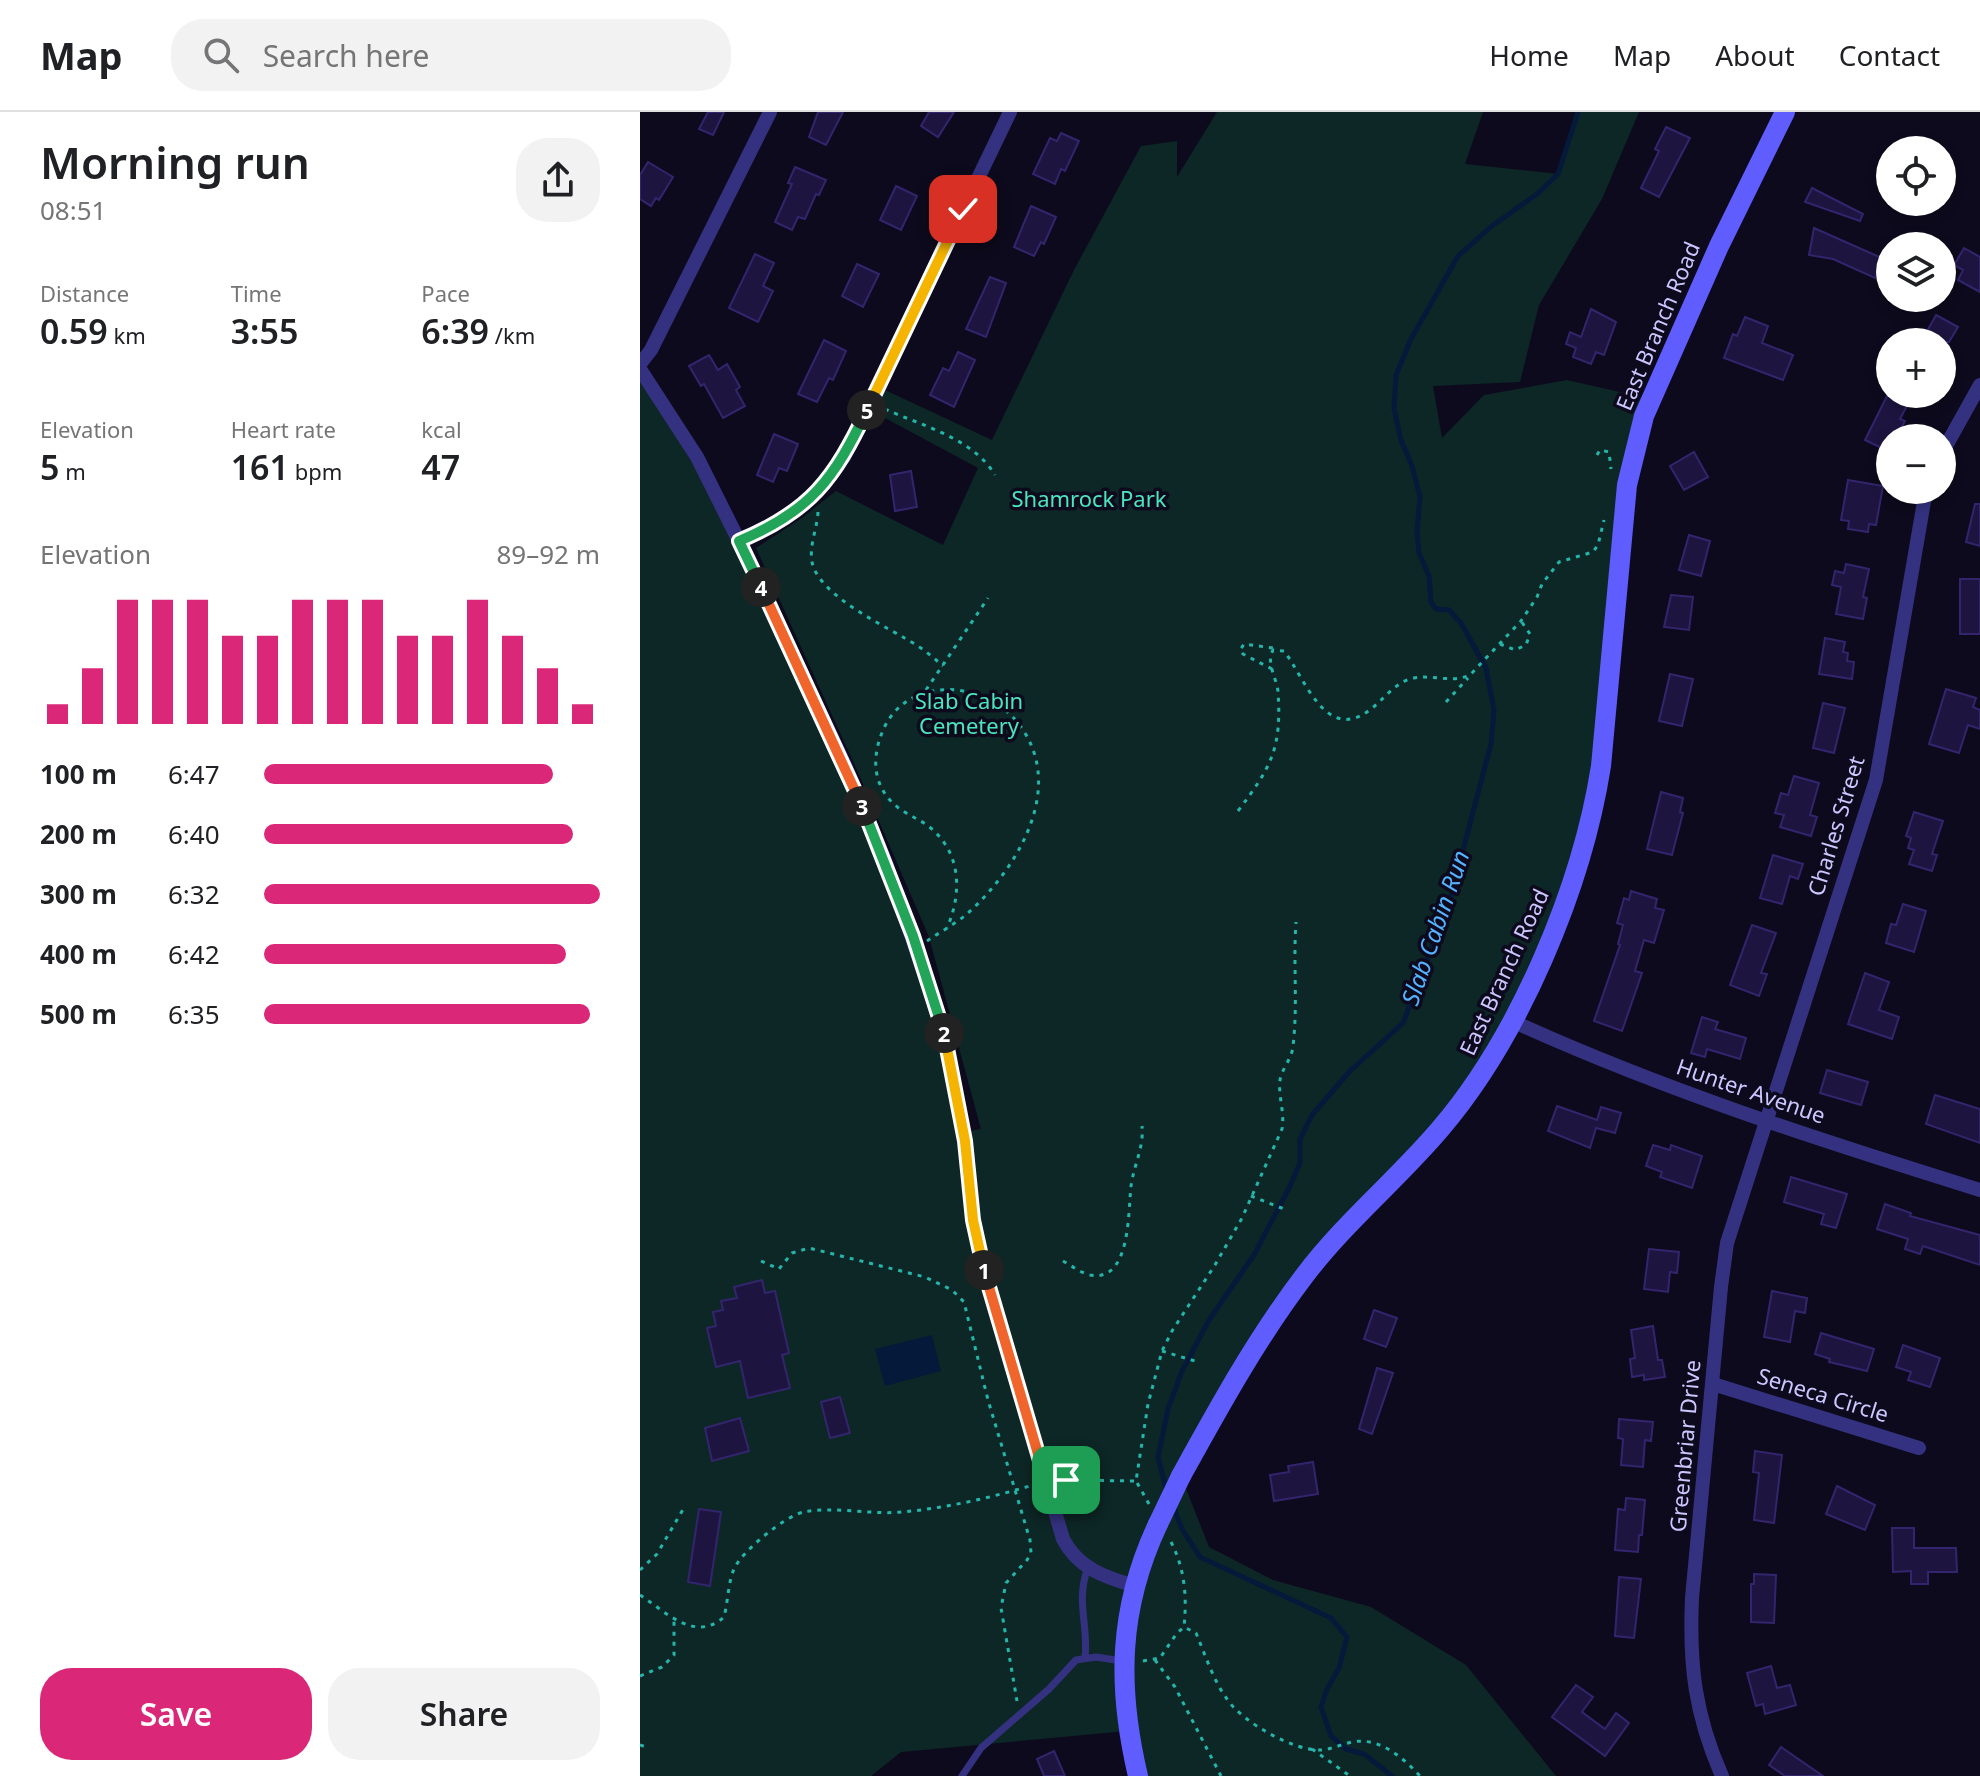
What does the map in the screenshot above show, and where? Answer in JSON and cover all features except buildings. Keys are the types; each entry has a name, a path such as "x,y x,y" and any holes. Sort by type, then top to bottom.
{"main road":[{"name":"East Branch Road","path":"1138,1776 1127,1731 1123,1661 1135,1586 1154,1516 1181,1476 1240,1371 1298,1284 1456,1110 1488,1065 1555,929 1582,857 1596,799 1627,485 1644,416 1719,246 1785,112"}],"street":[{"path":"770,112 651,350 640,366 697,457 739,541 845,765 917,948 942,1025 952,1068 966,1145 973,1220 980,1256 1063,1539 1070,1552 1088,1567 1135,1586"},
{"path":"739,541 770,528 802,507 844,457 1010,112"},
{"path":"1956,428 1980,385"},
{"name":"Charles Street","path":"1766,1121 1876,780 1924,504"},
{"name":"Hunter Avenue","path":"1512,1021 1608,1064 1766,1121 1980,1190"},
{"name":"Greenbriar Drive","path":"1722,1776 1697,1705 1690,1645 1692,1598 1727,1243 1766,1121"},
{"name":"Seneca Circle","path":"1713,1384 1919,1448"}],"lane":[{"path":"1085,1658 1087,1643 1081,1597 1088,1567"},
{"path":"962,1776 981,1748 1049,1689 1076,1660 1123,1661"}],"path":[{"path":"871,402 968,447 988,463 995,475"},
{"path":"1597,455 1600,450 1609,452 1610,481"},
{"path":"816,493 818,516 812,565 819,577 836,595 923,649 943,666"},
{"path":"1446,702 1521,621 1559,562 1593,552 1598,545 1604,520"},
{"path":"926,690 988,598"},
{"path":"1500,644 1515,650 1526,645 1530,634 1521,621"},
{"path":"1272,669 1243,654 1241,646 1250,643 1279,649 1290,658 1322,709 1341,719 1363,715 1409,679 1461,679 1470,675"},
{"path":"1238,811 1261,780 1274,753 1278,712 1270,653 1279,649"},
{"path":"917,948 947,928 983,898 1009,866 1024,842 1038,794 1039,774 1028,739 1019,724 1005,712 973,694 956,689 926,690 905,700 886,725 874,760 876,778 883,792 895,805 937,833 955,865 956,899 947,928"},
{"path":"1154,1516 1136,1481 1148,1404 1164,1351 1172,1331 1215,1265 1282,1129 1279,1084 1293,1045 1297,1000 1293,968 1296,922"},
{"path":"1063,1261 1087,1275 1106,1275 1117,1267 1122,1255 1131,1182 1144,1140 1142,1126"},
{"path":"1251,1196 1284,1209"},
{"path":"761,1261 779,1269 792,1253 809,1248 925,1277 952,1290 964,1302 988,1400 1030,1540 1031,1553 1006,1583 1001,1608 1016,1691 1017,1714"},
{"path":"1164,1351 1198,1362"},
{"path":"640,1595 674,1618 698,1629 716,1624 724,1617 734,1569 740,1560 769,1532 803,1512 899,1513 944,1507 1046,1481 1136,1481"},
{"path":"640,1570 657,1554 685,1506"},
{"path":"1123,1661 1160,1658 1184,1627 1184,1578 1178,1554 1171,1542"},
{"path":"640,1676 662,1667 674,1655 674,1618"},
{"path":"1184,1627 1196,1633 1227,1700 1247,1719 1290,1743 1312,1749 1332,1748 1351,1742 1376,1743 1406,1761 1420,1776"},
{"path":"1155,1660 1175,1687 1221,1776"},
{"path":"640,1745 646,1747"},
{"path":"1312,1749 1350,1776"}],"green space":[{"path":"1217,112 1483,112 1465,164 1558,174 1578,112 1639,112 1602,199 1539,305 1520,382 1433,386 1442,438 1484,395 1567,380 1650,399 1644,416 1582,857 1488,1065 1306,1272 1181,1476 1209,1547 1273,1580 1371,1607 1466,1665 1556,1776 1138,1776 1127,1731 901,1752 871,1776 640,1776 640,375 739,541 913,936 964,1132 981,1129 929,937 756,548 836,491 943,545 978,468 874,412 885,390 992,440 1074,270 1141,146 1177,141 1177,177"}],"water":[{"path":"932,1335 941,1371 885,1386 875,1349"}],"waterway":[{"name":"Slab Cabin Run","path":"1166,1489 1158,1457 1168,1409 1182,1371 1209,1320 1254,1255 1290,1186 1300,1163 1300,1139 1312,1115 1349,1072 1403,1023 1450,899 1491,744 1494,710 1486,668 1461,623 1449,610 1436,609 1431,602 1429,576 1419,553 1420,497 1394,409 1396,375 1411,339 1458,256 1558,174 1578,112"},
{"name":"Slab Cabin Run","path":"1173,1506 1182,1529 1200,1557 1331,1618 1347,1637 1339,1668 1321,1707 1331,1736 1346,1749 1364,1754 1392,1776"}],"route":[{"path":"963,209 844,457 828,480 802,507 770,528 739,541 845,765 913,936 942,1025 952,1068 966,1145 973,1220 987,1282 1046,1481 1066,1480"}],"park label":[{"name":"Shamrock Park","path":"1089,499"},
{"name":"Slab Cabin Cemetery","path":"969,714"}]}
